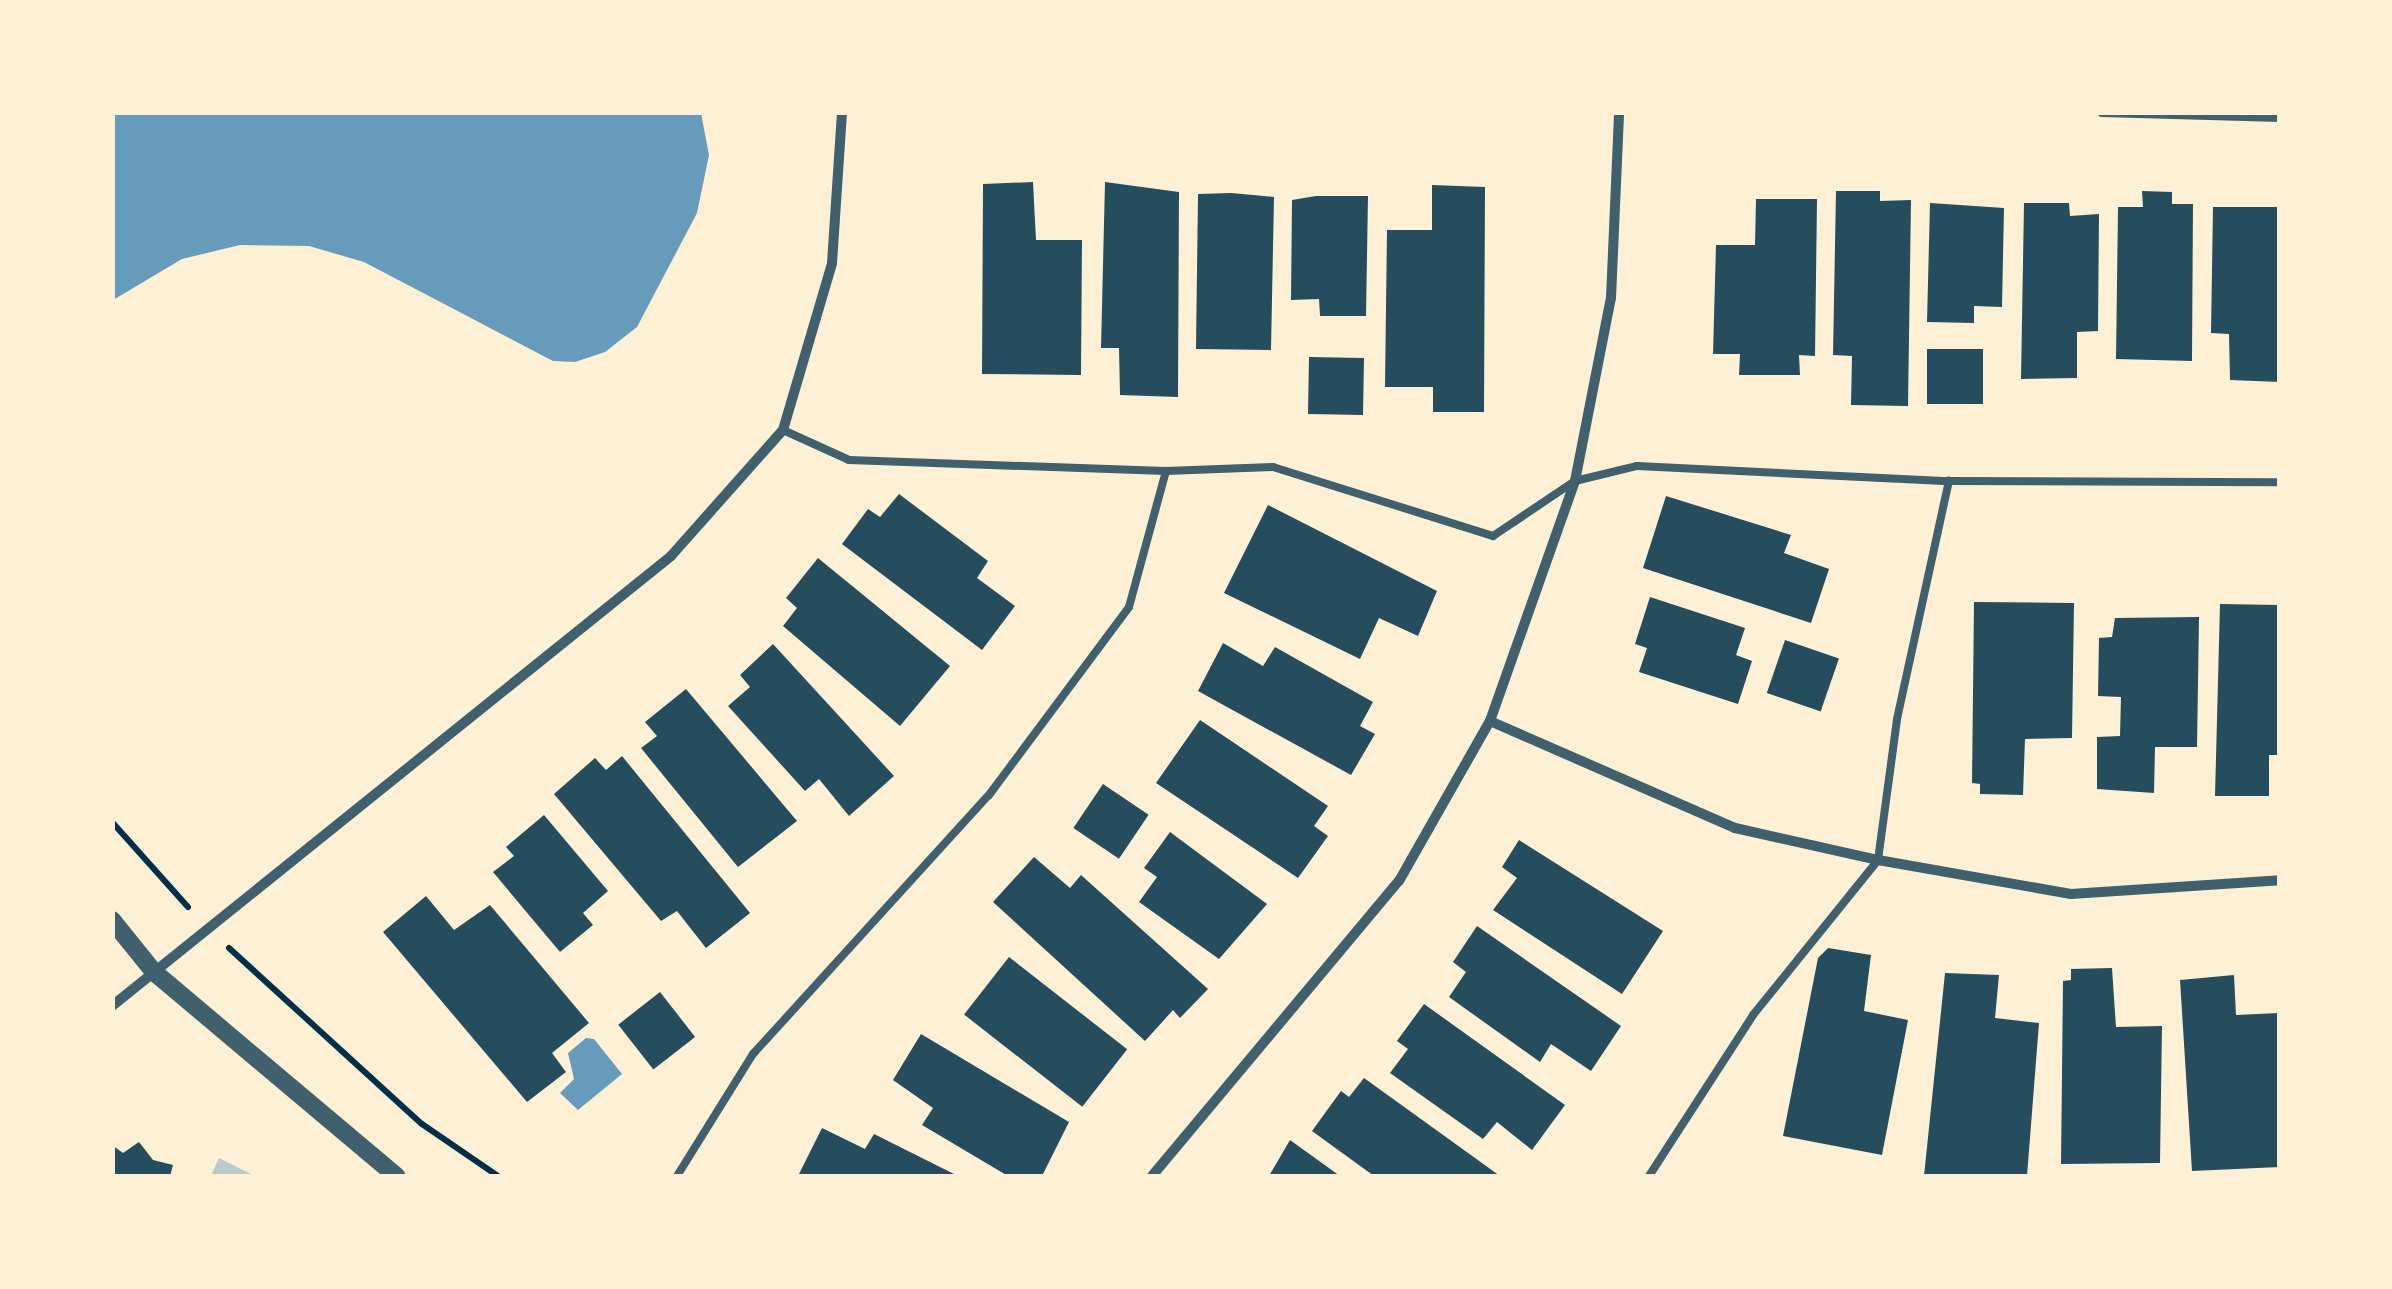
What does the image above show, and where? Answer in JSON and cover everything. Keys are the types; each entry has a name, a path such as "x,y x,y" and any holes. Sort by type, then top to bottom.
{"street":[{"path":"112,1006 672,556 783,430 832,263 842,112"},
{"path":"1152,1176 1399,882 1490,721 1575,481 1611,298 1620,112"},
{"path":"2102,112 2280,117"},
{"path":"1490,721 1734,828 1878,860 2072,894 2280,880"},
{"path":"112,920 154,972 396,1176"}],"lane":[{"path":"783,430 849,460 1166,472 1274,467 1493,536 1575,481 1674,466 1950,481 2280,482"},
{"path":"677,1176 753,1054 989,796 1129,607 1166,472"},
{"path":"1649,1176 1753,1015 1878,860 1897,719 1950,481"}],"path":[{"path":"112,822 210,928 422,1124 498,1176"}],"shaded area":[{"path":"219,1158 255,1176 211,1176"}],"water":[{"path":"113,112 701,113 709,155 697,213 637,327 605,352 575,362 553,361 364,262 309,246 240,245 182,259 113,300"},
{"path":"586,1038 594,1039 622,1074 578,1110 560,1093 574,1079 568,1053"}],"building":[{"path":"1033,182 1036,240 1082,240 1081,375 982,374 983,184"},
{"path":"1105,182 1179,192 1178,397 1120,395 1119,348 1101,348"},
{"path":"1432,185 1485,187 1484,412 1433,412 1433,387 1385,387 1387,230 1432,230"},
{"path":"1836,191 1880,191 1880,201 1911,200 1908,406 1851,405 1852,356 1833,355"},
{"path":"2142,191 2172,192 2172,204 2193,204 2192,361 2116,359 2118,207 2143,207"},
{"path":"1198,194 1274,197 1271,350 1196,349"},
{"path":"1368,196 1366,316 1320,316 1319,299 1291,300 1292,200"},
{"path":"1756,199 1817,199 1815,356 1799,355 1800,375 1739,375 1740,354 1713,354 1716,245 1755,245"},
{"path":"1930,203 2004,208 2002,307 1974,306 1974,323 1927,322"},
{"path":"2024,203 2069,203 2070,216 2099,214 2098,331 2077,332 2077,378 2021,379"},
{"path":"2213,207 2280,207 2280,382 2230,380 2229,334 2211,333"},
{"path":"1927,349 1983,349 1983,404 1927,404"},
{"path":"1309,357 1364,358 1363,415 1308,414"},
{"path":"899,494 988,561 977,578 1015,606 982,650 842,544 868,509 880,517"},
{"path":"1666,496 1791,535 1784,553 1829,569 1811,623 1643,568"},
{"path":"1268,505 1437,591 1418,636 1379,618 1360,659 1224,593"},
{"path":"818,558 950,666 900,726 783,626 797,608 786,598"},
{"path":"1650,597 1745,628 1736,655 1752,661 1738,704 1639,672 1647,648 1635,644"},
{"path":"1974,602 2074,603 2072,738 2025,739 2023,795 1980,794 1980,784 1972,783"},
{"path":"2220,604 2280,605 2280,755 2269,755 2269,796 2215,796"},
{"path":"2199,617 2197,747 2155,747 2154,793 2097,789 2097,737 2120,736 2121,697 2098,696 2099,638 2112,637 2115,618"},
{"path":"1785,640 1839,659 1821,712 1767,693"},
{"path":"1223,643 1263,666 1275,647 1373,702 1360,726 1375,734 1351,775 1198,691"},
{"path":"773,644 894,776 849,816 819,779 805,791 728,706 750,687 740,675"},
{"path":"686,689 797,821 738,867 641,748 657,736 645,722"},
{"path":"1200,720 1328,806 1314,826 1328,836 1298,878 1156,783"},
{"path":"622,756 750,913 706,948 677,911 661,921 554,794 595,758 606,770"},
{"path":"1103,784 1149,815 1119,859 1073,828"},
{"path":"544,815 608,891 583,913 593,925 560,952 493,872 514,856 506,847"},
{"path":"1170,832 1267,904 1219,959 1139,902 1157,877 1144,868"},
{"path":"1519,840 1663,931 1622,994 1493,910 1517,878 1502,867"},
{"path":"1034,857 1070,888 1081,875 1208,989 1180,1018 1173,1010 1145,1041 993,902"},
{"path":"426,896 454,930 490,905 589,1023 552,1053 566,1072 527,1102 383,932"},
{"path":"1477,926 1621,1026 1591,1071 1551,1044 1540,1062 1449,997 1466,972 1453,962"},
{"path":"1828,948 1871,955 1864,1011 1908,1020 1882,1155 1783,1136 1818,958"},
{"path":"1009,957 1127,1049 1082,1107 964,1015"},
{"path":"2112,968 2116,1027 2162,1026 2160,1163 2061,1164 2063,981 2071,980 2071,969"},
{"path":"1945,973 1999,975 1995,1018 2039,1023 2027,1176 1924,1176"},
{"path":"2234,975 2236,1015 2279,1013 2280,1167 2192,1171 2180,980"},
{"path":"660,992 695,1037 653,1070 618,1025"},
{"path":"1424,1004 1565,1105 1532,1150 1497,1122 1483,1139 1390,1073 1408,1049 1397,1041"},
{"path":"921,1034 1069,1122 1042,1176 1008,1176 922,1125 933,1108 893,1080"},
{"path":"1364,1078 1500,1176 1374,1176 1312,1131 1341,1091 1349,1097"},
{"path":"822,1128 865,1149 874,1134 958,1176 798,1176"},
{"path":"1290,1140 1340,1176 1269,1176"},
{"path":"139,1142 153,1160 173,1165 170,1176 112,1176 112,1145 123,1153"}]}
